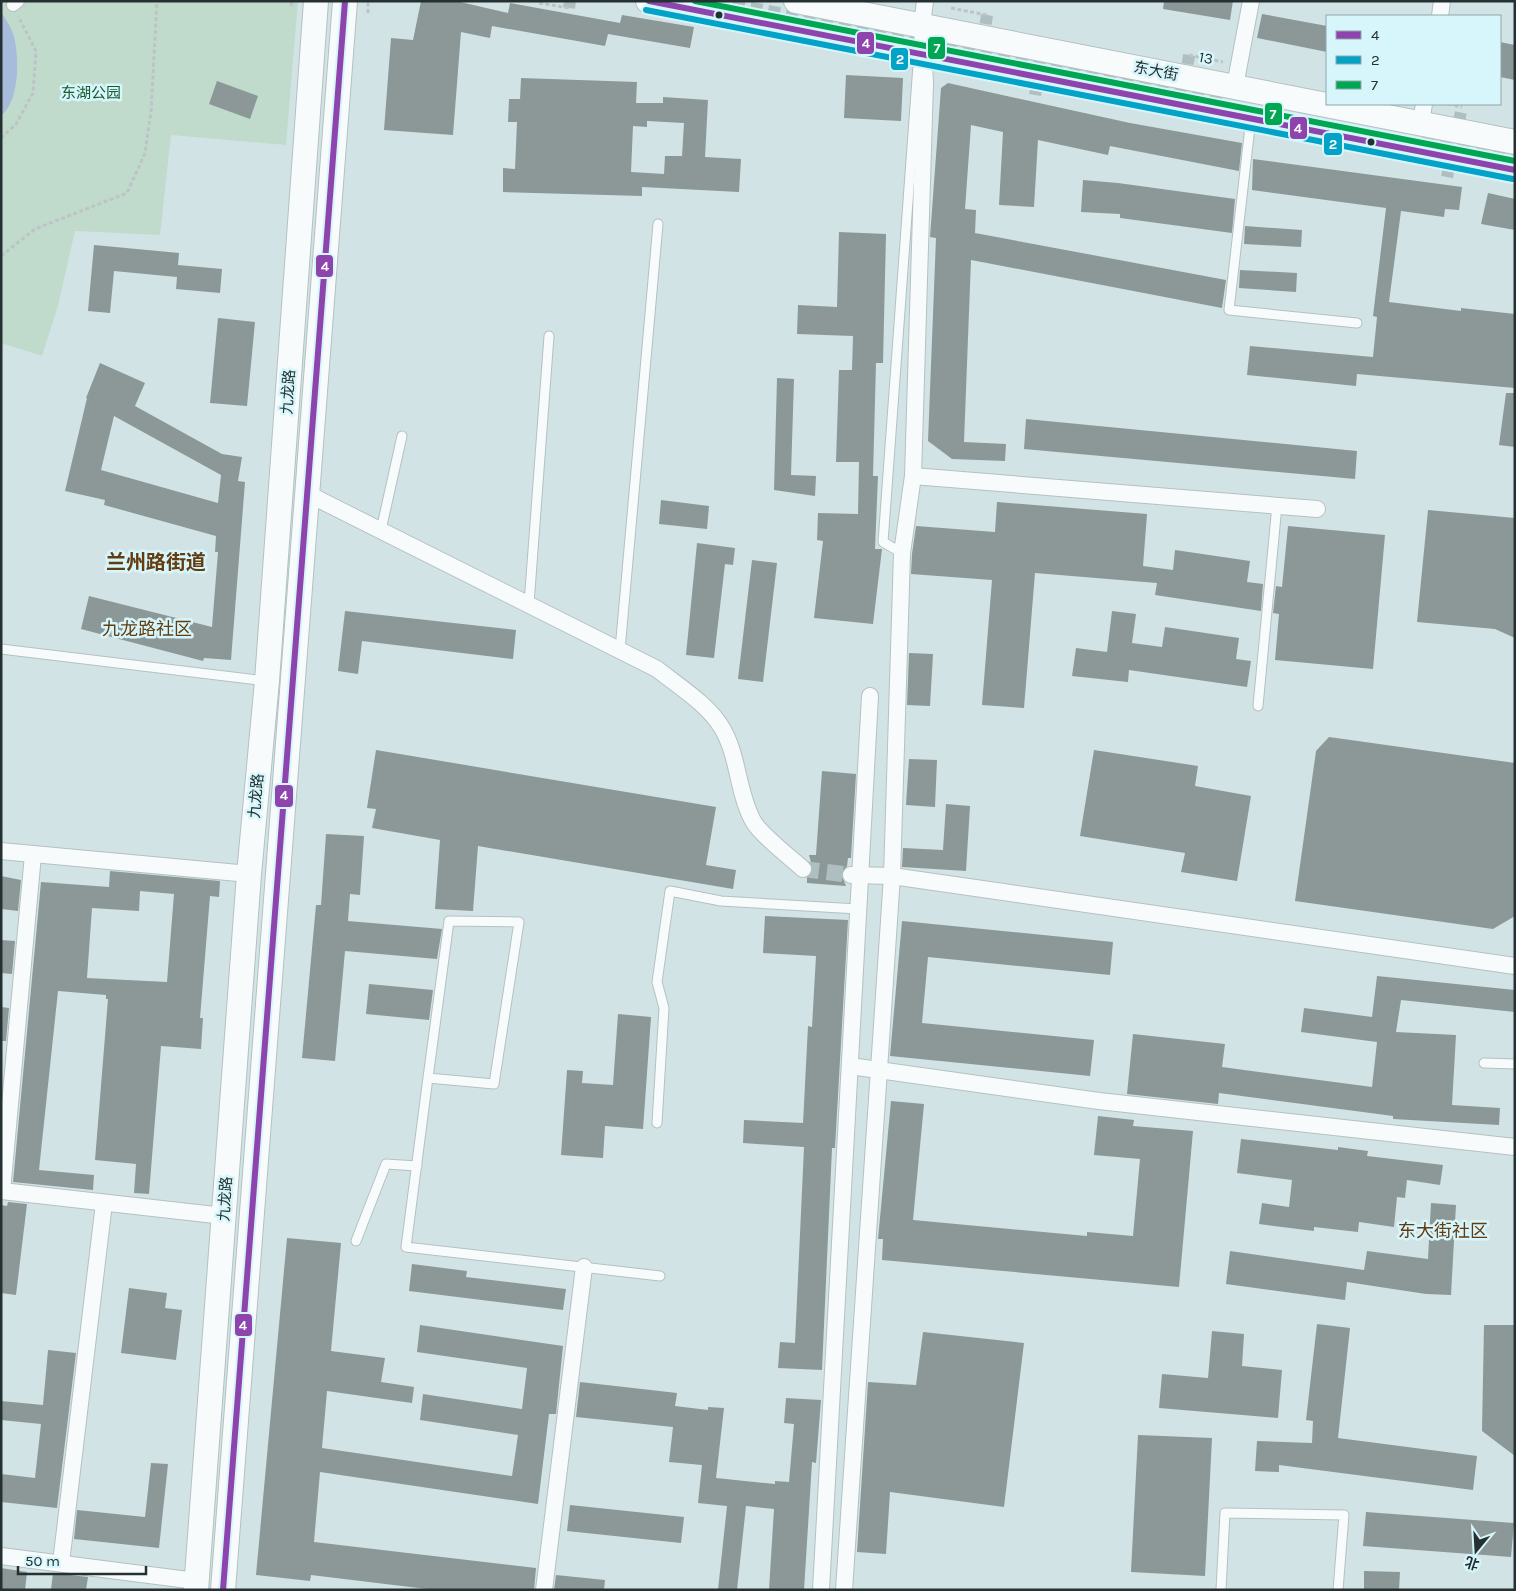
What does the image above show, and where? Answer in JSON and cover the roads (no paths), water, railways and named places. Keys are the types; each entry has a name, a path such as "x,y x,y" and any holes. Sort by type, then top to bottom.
{"main road":[{"name":"九龙路","path":"196,1585 249,874 267,681 316,1"},
{"name":"九龙路","path":"224,1589 306,493 345,1"},
{"name":"东大街","path":"648,1 1515,170"},
{"name":"东大街","path":"796,1 1235,86 1326,99"},
{"name":"东大街","path":"1367,105 1423,113 1515,142"}],"street":[{"path":"844,1590 892,876 902,554 913,476 925,83 921,53 925,1"},
{"path":"1235,86 1251,1"},
{"path":"1440,15 1442,1"},
{"path":"913,476 1317,509"},
{"path":"306,493 657,669 702,705 721,726 734,752 737,780 754,823 803,869"},
{"path":"821,1590 858,909 855,875 870,696"},
{"path":"1,851 249,874"},
{"path":"33,855 2,1191 224,1216"},
{"path":"855,875 892,876 1515,966"},
{"path":"850,1066 1099,1101 1515,1147"},
{"path":"61,1563 104,1203"},
{"path":"544,1590 584,1267"},
{"path":"1,1556 61,1563 196,1585"}],"lane":[{"path":"902,554 883,542 915,96 921,53"},
{"path":"1251,118 1229,310 1357,324"},
{"path":"620,650 658,224"},
{"path":"529,604 549,336"},
{"path":"381,530 402,436"},
{"path":"1258,706 1277,505"},
{"path":"1,649 267,681"},
{"path":"656,1123 664,1008 657,982 670,891 721,901 858,909"},
{"path":"428,1078 494,1084 519,922 449,921 428,1078 417,1166 406,1247 660,1276"},
{"path":"1484,1063 1515,1064"},
{"path":"356,1241 386,1164 417,1166"},
{"path":"1221,1590 1225,1513 1344,1515 1338,1590"}],"water":[{"path":"1,12 10,26 14,37 17,71 11,101 1,116"}],"tunnel":[{"path":"569,8 570,1"},
{"path":"715,1 1224,97"},
{"path":"983,42 987,15"},
{"path":"1185,82 1189,55"},
{"path":"1035,95 1039,73"},
{"path":"1447,177 1462,107"},
{"path":"1423,136 1515,155"},
{"path":"803,869 851,875"}],"district":[{"name":"兰州路街道","path":"156,562"},
{"name":"九龙路社区","path":"147,629"},
{"name":"东大街社区","path":"1443,1231"}],"park label":[{"name":"东湖公园","path":"91,93"}]}
